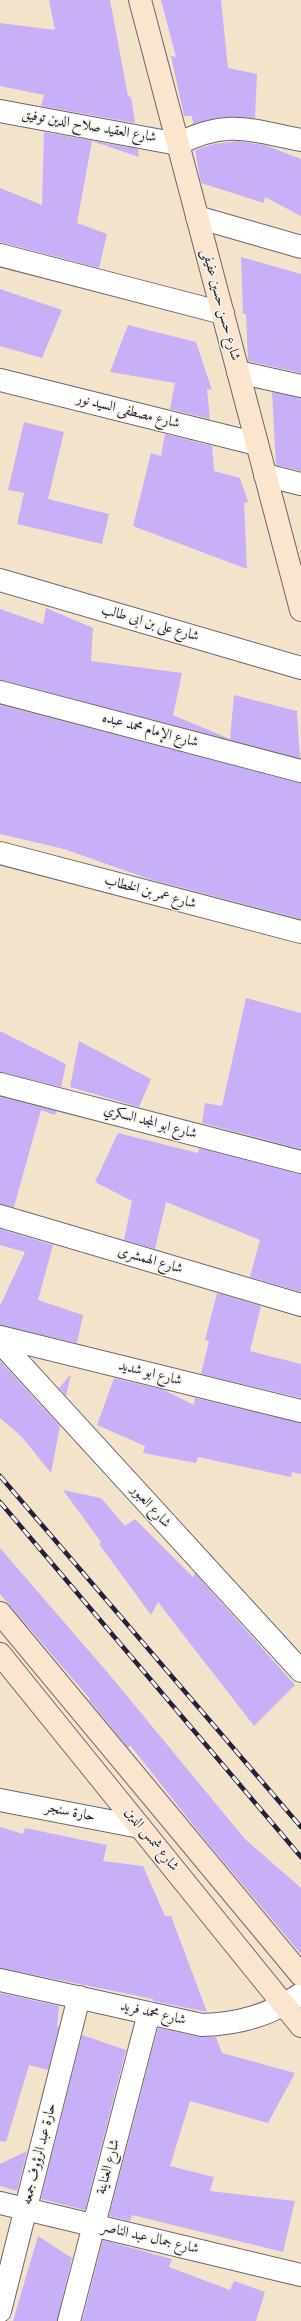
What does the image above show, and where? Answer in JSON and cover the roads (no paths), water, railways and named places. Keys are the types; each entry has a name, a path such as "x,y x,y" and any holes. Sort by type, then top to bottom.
{"street":[{"name":"شارع حسن حسين عفيفى","path":"140,0 265,475 297,579 301,610"},
{"name":"شارع العقيد صلاح الدين توفيق","path":"0,111 178,144"},
{"path":"178,144 199,133 220,128 243,128 301,140"},
{"path":"197,217 301,247"},
{"path":"0,255 223,313"},
{"path":"238,372 301,386"},
{"name":"شارع مصطفى السيد نور","path":"0,380 257,444"},
{"path":"265,475 301,484"},
{"name":"شارع على بن ابى طالب","path":"0,580 301,668"},
{"name":"شارع الإمام محمد عبده","path":"0,692 301,771"},
{"name":"شارع عمر بن الخطاب","path":"0,853 301,932"},
{"name":"شارع ابو المجد السكري","path":"0,1084 301,1162"},
{"name":"شارع الهمشرى","path":"0,1216 301,1305"},
{"name":"شارع ابو شديد","path":"0,1337 301,1411"},
{"name":"شارع العبور","path":"0,1342 301,1671"},
{"name":"شارع شمس الدين","path":"0,1613 301,1975"},
{"name":"شارع شمس الدين","path":"0,1654 10,1675 140,1827 293,2000 301,2026"},
{"name":"حارة سنجر","path":"0,1800 140,1827"},
{"name":"شارع محمد فريد","path":"0,1980 202,2025 220,2024 257,2017 293,2000"},
{"name":"حارة عبد الرؤوف جمعه","path":"0,2311 79,1997"},
{"name":"شارع العناينة","path":"69,2321 149,2013"},
{"name":"شارع جمال عبد الناصر","path":"0,2203 301,2275"}],"railway":[{"path":"0,1476 301,1827"},
{"path":"0,1502 301,1857"}]}
